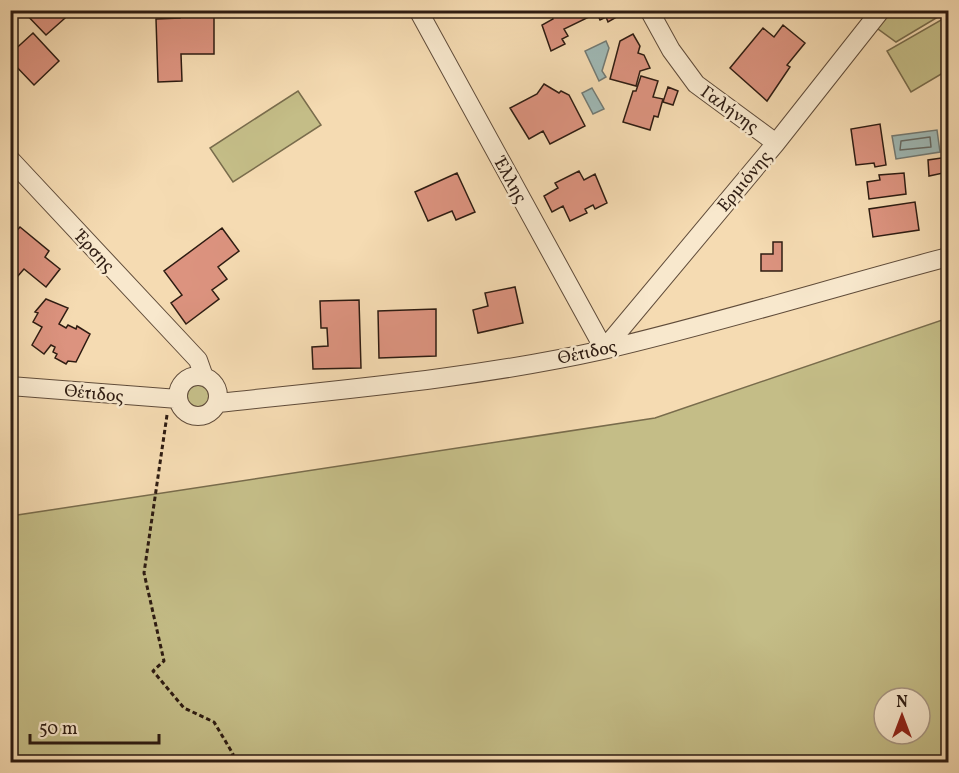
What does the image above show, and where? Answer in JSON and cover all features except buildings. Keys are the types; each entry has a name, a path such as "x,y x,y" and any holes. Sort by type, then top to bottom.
{"street":[{"name":"Έλλης","path":"418,10 604,350"},
{"name":"Γαλήνης","path":"649,10 671,51 696,84 776,143"},
{"name":"Ερμιόνης","path":"604,350 776,143 880,10"},
{"name":"Έρσης","path":"10,159 198,360 195,379"},
{"name":"Θέτιδος","path":"218,403 464,375 604,350 948,256"},
{"path":"195,379 214,385 218,403 209,412 198,416 186,412 174,399 179,390 195,379"},
{"name":"Θέτιδος","path":"10,386 174,399"}],"path":[{"path":"174,399 144,573 164,661 153,671 184,708 214,722 233,754 228,762"}],"shaded area":[{"path":"886,11 948,11 896,42 874,26"},
{"path":"948,16 948,70 911,92 887,51"},
{"path":"298,91 321,125 233,182 210,148"},
{"path":"948,318 948,762 11,762 11,516 655,418"},
{"path":"198,385 206,389 210,397 206,405 198,409 190,405 186,397 190,389"}],"water":[{"path":"606,41 609,48 602,71 606,77 599,81 585,51"},
{"path":"592,88 604,109 593,114 582,93"},
{"path":"937,130 940,152 896,159 892,136"}]}
